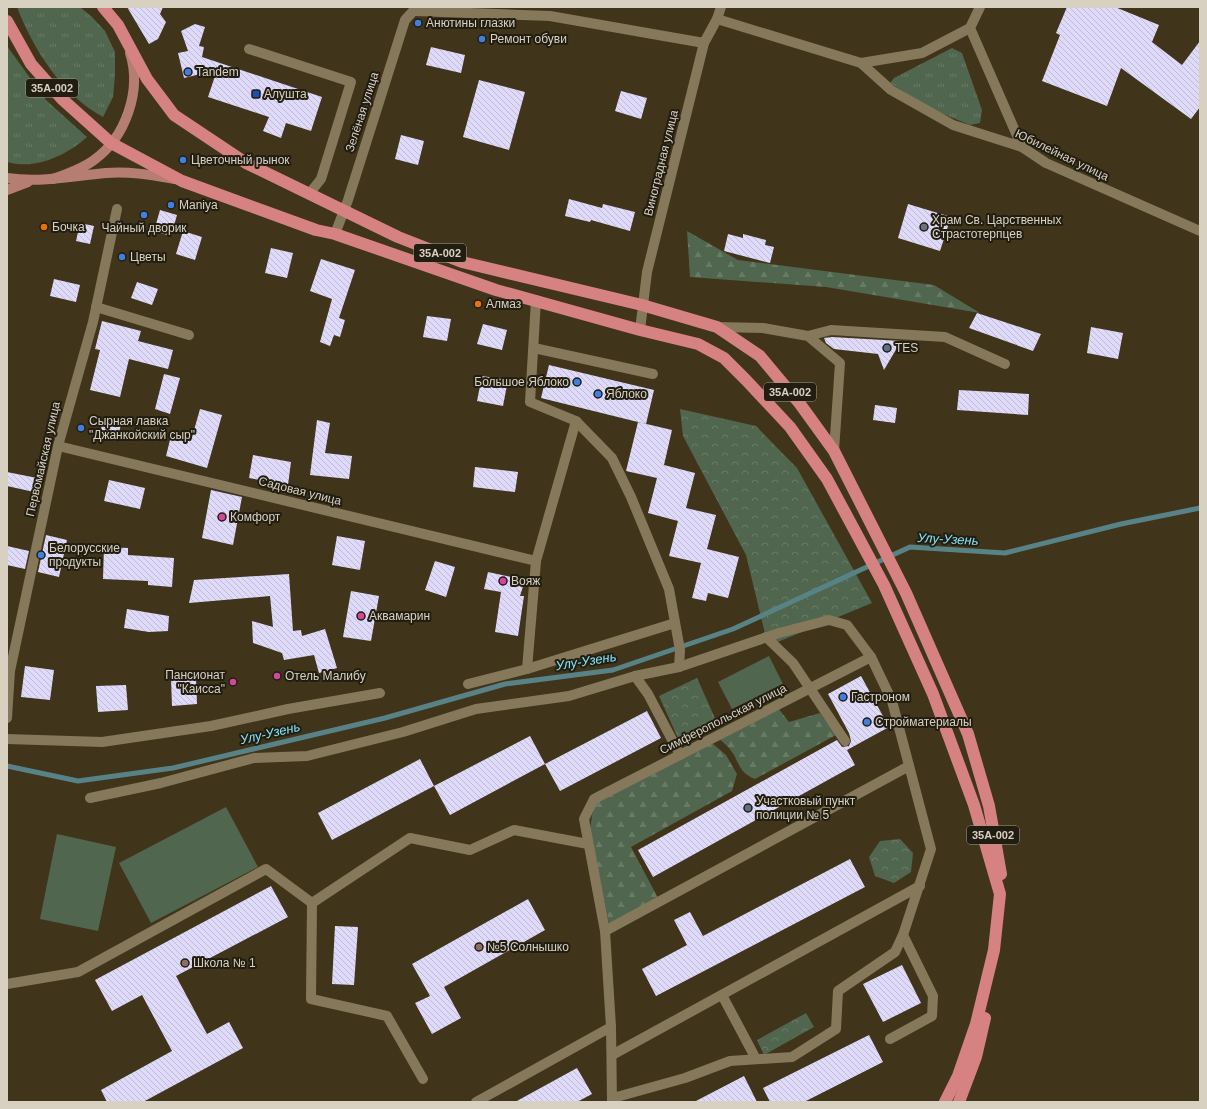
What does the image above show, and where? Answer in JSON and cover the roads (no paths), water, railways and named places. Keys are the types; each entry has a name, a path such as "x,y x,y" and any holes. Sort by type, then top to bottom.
{"highway":[{"path":"103,7 118,25 147,79 174,115 246,163 344,212"},
{"name":"35А-002","path":"7,22 32,64 62,99 111,143 182,180"},
{"path":"182,180 316,230 335,234 496,290 640,330"},
{"name":"35А-002","path":"344,212 398,238 462,262 642,305 717,327 760,356 800,404 834,451 913,608 968,734 989,806 1004,888 1004,924 998,967 976,1057 959,1102"},
{"name":"35А-002","path":"640,330 698,344 724,358 790,427 827,479 868,553 933,694 974,805 1000,894 994,950 976,1024 958,1076 945,1102"}],"main road":[{"path":"53,179 75,172 95,160 111,143 123,125 131,104 134,82 132,60 126,39"},
{"path":"7,178 29,181 108,173 145,174 182,180"},
{"path":"7,190 29,181"}],"street":[{"name":"Виноградная улица","path":"640,330 647,272 704,43 717,19 721,7"},
{"path":"861,63 922,53 970,28 980,7"},
{"path":"416,9 550,16 704,43"},
{"name":"Зелёная улица","path":"335,234 344,212 405,20 416,9"},
{"name":"Юбилейная улица","path":"717,19 861,63 891,90 953,125 1022,147 1046,163 1200,230"},
{"path":"970,28 1022,147"},
{"path":"249,49 351,82 321,179 309,194"},
{"name":"Первомайская улица","path":"7,718 8,671 58,446 96,307 117,209"},
{"path":"536,300 530,402 576,421 612,458 632,497 669,589 680,647 678,667"},
{"path":"96,307 189,335"},
{"path":"717,327 763,328 808,336 831,330 945,337 1005,364"},
{"path":"808,336 840,363 834,451"},
{"path":"534,348 653,374"},
{"path":"527,669 536,562 576,421"},
{"name":"Садовая улица","path":"58,446 536,562"},
{"path":"90,798 161,783 254,758 307,756 404,732 476,709 569,696 634,676 678,667 766,637 829,620 847,625 871,657 892,702 931,850 903,935 895,952 838,991 836,1029 792,1057 730,1061 685,1078 613,1100"},
{"path":"468,684 527,669 675,623"},
{"path":"766,637 793,663 845,741"},
{"name":"Симферопольская улица","path":"613,1100 611,1028 605,930 584,819 594,799 871,657"},
{"path":"634,676 648,694 680,755"},
{"path":"7,738 102,742 211,726 288,709 380,693"},
{"path":"605,930 909,766"},
{"path":"312,903 410,838 470,850 514,830 588,844"},
{"path":"7,984 78,972 266,869 312,903"},
{"path":"612,1055 920,886"},
{"path":"312,903 311,999 387,1016 423,1079"},
{"path":"890,1040 932,1016 933,996 903,935"},
{"path":"722,995 756,1059"},
{"path":"476,1102 611,1028"}],"waterway":[{"name":"Улу-Узень","path":"7,766 78,781 173,768 385,718 505,684 613,670 733,629 910,547 1005,553 1121,524 1200,508"}],"place":[{"name":"Анютины глазки","path":"418,23"},
{"name":"Ремонт обуви","path":"482,39"},
{"name":"Tandem","path":"188,72"},
{"name":"Алушта","path":"256,94"},
{"name":"Цветочный рынок","path":"183,160"},
{"name":"Maniya","path":"171,205"},
{"name":"Чайный дворик","path":"144,215"},
{"name":"Бочка","path":"44,227"},
{"name":"Храм Св. Царственных Страстотерпцев","path":"924,227"},
{"name":"Цветы","path":"122,257"},
{"name":"Алмаз","path":"478,304"},
{"name":"TES","path":"887,348"},
{"name":"Большое Яблоко","path":"577,382"},
{"name":"Яблоко","path":"598,394"},
{"name":"Сырная лавка \"Джанкойский сыр\"","path":"81,428"},
{"name":"Комфорт","path":"222,517"},
{"name":"Белорусские продукты","path":"41,555"},
{"name":"Вояж","path":"503,581"},
{"name":"Аквамарин","path":"361,616"},
{"name":"Отель Малибу","path":"277,676"},
{"name":"Пансионат \"Каисса\"","path":"233,682"},
{"name":"Гастроном","path":"843,697"},
{"name":"Стройматериалы","path":"867,722"},
{"name":"Участковый пункт полиции № 5","path":"748,808"},
{"name":"№5 Солнышко","path":"479,947"},
{"name":"Школа № 1","path":"185,963"}]}
